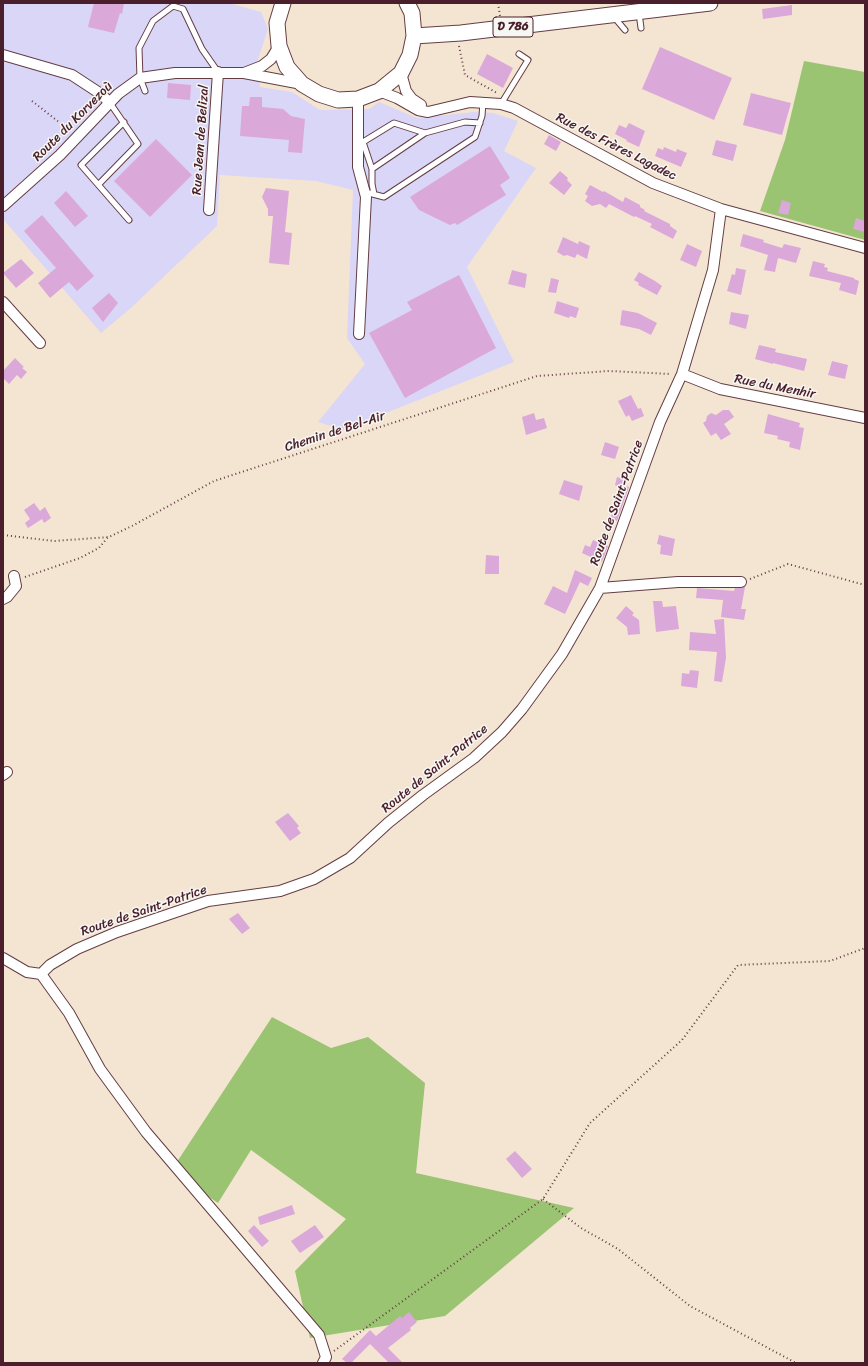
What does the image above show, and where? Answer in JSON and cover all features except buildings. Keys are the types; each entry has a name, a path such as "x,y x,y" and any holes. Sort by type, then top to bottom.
{"main road":[{"path":"283,3 277,23 279,46 287,67 302,84 319,94 338,100 358,99 379,91 400,73 410,55 414,36 412,13 407,3"},
{"name":"D 786","path":"414,36 461,33 710,3"}],"street":[{"path":"244,73 262,66 271,59 279,46"},
{"path":"3,55 72,75 101,94 110,103"},
{"name":"Route du Korvezoù","path":"3,206 60,155 118,94 140,78 175,73 218,72 244,73 302,84"},
{"name":"Rue Jean de Belizal","path":"209,210 218,72"},
{"name":"Rue des Frères Lagadec","path":"400,73 406,91 412,99 419,104 423,106 449,107"},
{"name":"Rue des Frères Lagadec","path":"379,91 397,98 418,110 428,112 470,102 503,100 514,108 652,183 721,209 865,248"},
{"path":"358,99 358,167 366,197 359,334"},
{"name":"Route de Saint-Patrice","path":"41,974 50,965 77,949 117,932 208,901 280,891 314,879 350,858 388,823 423,795 474,758 502,732 522,708 562,654 600,588 660,422 682,374 713,270 721,209"},
{"path":"3,302 40,343"},
{"name":"Rue du Menhir","path":"682,374 720,390 865,418"},
{"path":"3,599 16,586 14,578"},
{"path":"600,588 678,582 742,582"},
{"path":"3,958 26,972 41,974 69,1013 100,1069 146,1132 318,1335 325,1360"}],"lane":[{"path":"145,91 140,78 139,48 153,21 173,6 184,9 202,49 218,72"},
{"path":"639,11 641,28"},
{"path":"612,15 625,30"},
{"path":"503,100 528,60 519,54"},
{"path":"364,192 384,197 475,137 482,116 483,102"},
{"path":"99,184 138,144 110,103"},
{"path":"124,122 81,165 129,220"},
{"path":"372,169 424,133 465,122 480,123"},
{"path":"374,194 372,169 363,142 394,123 424,133"}],"path":[{"path":"458,43 465,75 503,100"},
{"path":"32,101 64,126 89,124"},
{"name":"Chemin de Bel-Air","path":"3,535 54,541 109,536 132,526 214,481 537,376 609,371 682,374"},
{"path":"14,578 80,558 99,548 109,536"},
{"path":"742,582 788,564 865,585"},
{"path":"325,1360 543,1199 590,1123 682,1040 738,965 830,961 865,948"},
{"path":"543,1199 580,1228 618,1249 690,1306 796,1363"}],"shaded area":[{"path":"3,3 229,3 261,12 268,29 258,59 260,87 292,92 320,110 369,109 379,102 417,118 474,112 493,113 518,121 504,151 536,168 467,267 514,362 343,430 318,422 365,364 347,338 353,190 316,181 220,175 217,226 131,308 101,333 3,219"}],"green space":[{"path":"804,61 865,72 865,240 760,211 785,140"},
{"path":"272,1017 331,1048 368,1037 425,1083 416,1173 574,1208 445,1316 310,1338 295,1271 346,1219 251,1150 218,1203 171,1171"}]}
